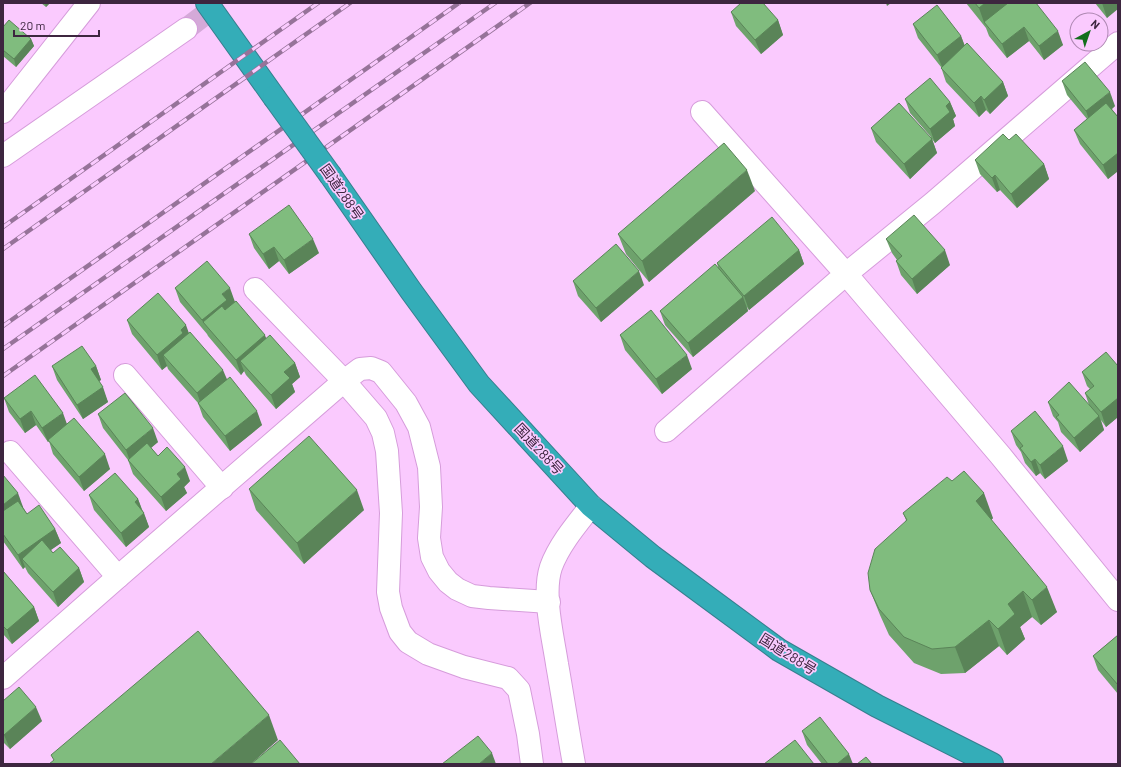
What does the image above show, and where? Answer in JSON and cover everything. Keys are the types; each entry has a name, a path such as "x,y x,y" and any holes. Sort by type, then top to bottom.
{"highway":[{"name":"国道288号","path":"207,3 478,384 591,506 653,557 779,650 877,706 992,764"}],"street":[{"path":"3,112 89,3"},
{"path":"3,156 186,29"},
{"path":"666,431 846,274 933,203 1118,44"},
{"path":"702,112 846,274 1000,455 1118,600"},
{"path":"255,289 344,381 376,418 383,433 387,451 391,513 388,592 391,608 400,632 408,642 443,661 508,678 519,690 528,734 532,764"},
{"path":"3,678 344,381 360,369 371,368 381,372 406,403 419,427 429,467 431,507 429,538 432,557 438,571 457,589 472,596 548,602"},
{"path":"125,375 222,488"},
{"path":"10,452 118,577"},
{"path":"574,764 554,643 547,588 551,568 561,548 573,529 591,506"}],"building":[{"path":"741,3 763,3 778,20 755,40 731,12"},
{"path":"975,3 985,3 979,8"},
{"path":"1008,3 1036,3 1058,31 1039,46 1024,27 1002,44 984,22"},
{"path":"937,5 961,36 937,55 913,24"},
{"path":"9,20 31,39 14,59 3,50 3,27"},
{"path":"967,43 1003,82 984,100 981,96 974,103 941,68"},
{"path":"1085,62 1110,92 1086,111 1062,81"},
{"path":"930,78 950,102 946,106 950,112 930,129 905,99"},
{"path":"899,103 932,139 904,164 871,128"},
{"path":"1106,103 1118,117 1118,153 1103,165 1074,130"},
{"path":"1003,134 1009,140 1016,134 1044,164 1011,194 995,175 992,178 975,160"},
{"path":"724,143 747,170 642,261 618,234"},
{"path":"289,205 313,239 284,260 274,247 263,254 249,234"},
{"path":"914,215 945,250 912,279 896,261 902,256 886,239"},
{"path":"772,217 799,250 744,296 717,263"},
{"path":"616,244 639,271 596,308 573,281"},
{"path":"207,261 230,288 222,294 227,300 202,320 175,288"},
{"path":"715,264 743,297 688,343 660,311"},
{"path":"158,293 186,325 181,330 183,333 157,355 127,320"},
{"path":"236,301 265,335 236,360 203,322 222,306 225,310"},
{"path":"651,310 687,355 656,379 620,335"},
{"path":"190,332 223,370 197,393 163,355"},
{"path":"270,335 295,363 284,372 290,378 271,395 240,361"},
{"path":"82,346 96,366 91,369 103,387 77,405 52,366"},
{"path":"1106,352 1118,366 1118,398 1101,412 1085,393 1094,386 1082,372"},
{"path":"35,375 63,413 42,428 31,411 20,419 4,398"},
{"path":"230,377 257,411 225,436 198,403"},
{"path":"1069,382 1099,416 1074,438 1056,417 1059,415 1048,402"},
{"path":"125,393 153,428 126,450 98,414"},
{"path":"1035,411 1063,446 1040,465 1035,459 1031,462 1020,448 1023,446 1011,431"},
{"path":"74,418 105,454 79,477 48,440"},
{"path":"309,436 357,490 297,543 249,489"},
{"path":"147,443 158,456 167,447 185,467 177,474 181,479 161,497 128,460"},
{"path":"964,471 984,493 976,501 1047,587 1032,600 1023,591 1008,604 1015,614 998,629 989,620 955,647 932,649 904,637 879,609 870,590 868,573 875,549 907,520 903,513 947,477 952,481"},
{"path":"115,473 138,499 135,502 144,513 121,533 89,495"},
{"path":"3,475 18,493 3,505"},
{"path":"18,501 27,514 39,505 55,529 18,555 3,534 3,511"},
{"path":"42,540 53,553 60,547 79,568 53,592 22,559"},
{"path":"3,571 34,607 7,630 3,626"},
{"path":"198,631 269,715 211,764 49,764 54,760 51,755"},
{"path":"1118,635 1118,685 1093,656"},
{"path":"19,687 36,707 4,735 3,701"},
{"path":"820,717 849,754 837,764 828,764 802,731"},
{"path":"478,736 492,753 479,764 442,764"},
{"path":"280,740 300,764 251,764"},
{"path":"795,740 814,764 764,764"},
{"path":"866,757 872,764 857,764"}],"tunnel":[{"path":"186,29 220,3"}],"railway":[{"path":"3,227 318,3"},
{"path":"3,249 350,3"},
{"path":"3,326 459,3"},
{"path":"3,349 495,3"},
{"path":"3,376 530,3"}]}
